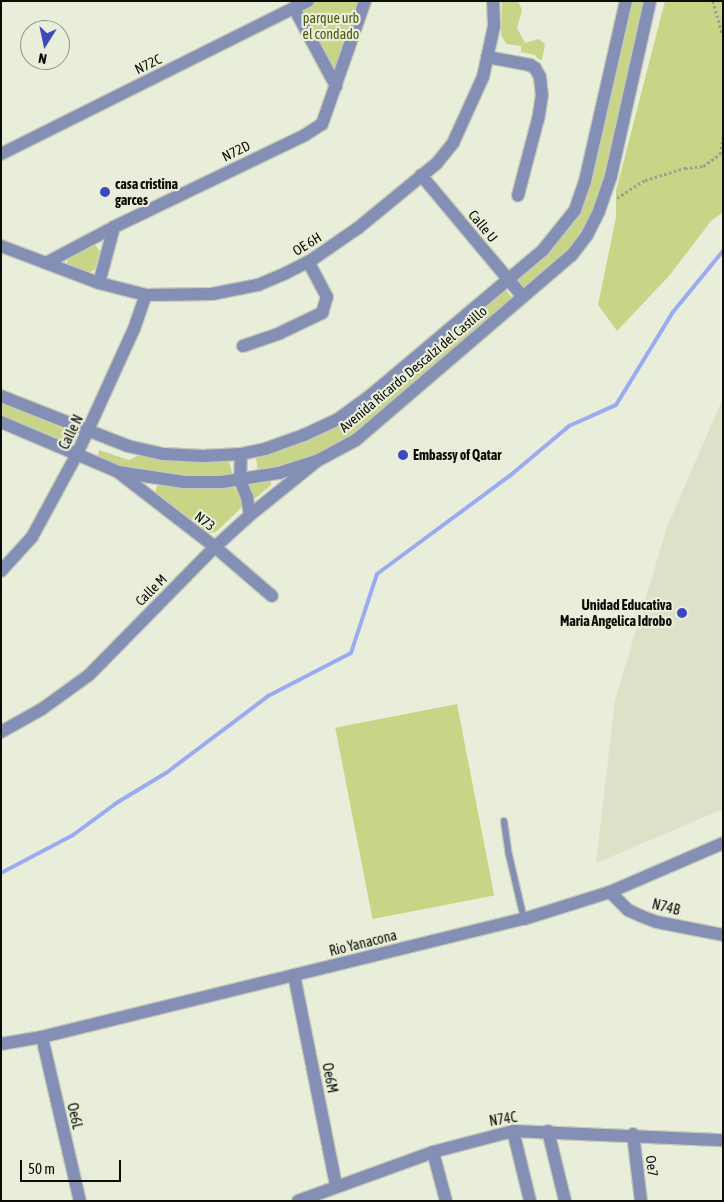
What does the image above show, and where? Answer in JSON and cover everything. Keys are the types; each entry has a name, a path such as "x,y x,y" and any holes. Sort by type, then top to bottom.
{"street":[{"name":"N72C","path":"1,154 308,1"},
{"name":"N72D","path":"46,263 114,227 315,128 324,119 365,1"},
{"name":"OE 6H","path":"1,246 99,283 146,295 212,294 258,285 308,262 358,228 437,162 454,143 483,77 494,26 493,1"},
{"name":"Avenida Ricardo Descalzi del Castillo","path":"1,396 88,432 128,446 163,454 203,456 241,454 265,449 304,435 338,418 370,395 543,250 575,210 585,181 626,1"},
{"name":"Avenida Ricardo Descalzi del Castillo","path":"1,422 118,472 184,482 240,480 279,473 316,461 356,440 572,255 599,210 612,176 650,1"},
{"path":"294,8 336,86"},
{"path":"487,57 530,65 535,68 540,77 542,95 538,119 518,195"},
{"name":"Calle U","path":"421,174 522,296"},
{"path":"99,283 114,227"},
{"path":"243,346 280,334 322,313 327,297 308,262"},
{"name":"Calle N","path":"1,571 32,537 77,454 134,329 146,295"},
{"path":"241,454 240,480 247,497 250,515"},
{"name":"Calle M","path":"1,732 42,709 89,675 215,547 250,515 316,461"},
{"name":"N73","path":"118,472 215,547 272,596"},
{"name":"Rio Yanacona","path":"1,1044 42,1037 524,920 610,892 723,844"},
{"name":"N74B","path":"610,892 628,910 641,916 657,922 723,935"},
{"name":"Oe6M","path":"294,975 336,1186"},
{"name":"Oe6L","path":"42,1037 80,1201"},
{"path":"513,1131 530,1201"},
{"name":"N74C","path":"298,1201 433,1152 513,1131 633,1134 723,1140"},
{"path":"548,1131 565,1201"},
{"name":"Oe7","path":"633,1134 641,1201"},
{"path":"433,1152 446,1201"}],"lane":[{"path":"504,821 509,855 524,920"}],"path":[{"path":"713,1 723,35"},
{"path":"599,210 646,180 685,168 703,166 720,154 723,136"}],"shaded area":[{"name":"Unidad Educativa Maria Angelica Idrobo","path":"723,398 723,809 596,863 615,700 667,527"}],"green space":[{"name":"parque urb el condado","path":"308,1 365,1 336,86 294,8"},
{"path":"502,1 518,1 522,10 517,28 525,43 539,39 545,44 542,60 538,59 535,55 521,52 521,46 506,44 501,35"},
{"path":"631,1 645,1 607,174 596,208 567,253 523,290 516,280 559,241 579,214"},
{"path":"665,1 723,1 723,212 711,221 669,276 617,331 598,305 616,217 616,191"},
{"path":"95,245 100,251 95,269 89,273 67,264 68,257"},
{"path":"505,289 513,299 373,418 343,441 307,458 258,471 256,458 290,448 325,433 361,411"},
{"path":"1,403 74,433 76,441 68,444 1,416"},
{"path":"99,450 129,460 139,455 184,462 229,462 233,476 202,477 120,466 98,457"},
{"path":"271,480 271,485 252,501 248,485"},
{"path":"157,485 191,488 233,487 241,494 243,503 239,510 216,532 209,533 155,494"},
{"path":"457,704 494,895 372,919 335,728"}],"waterway":[{"path":"1,873 73,835 118,802 166,773 268,696 351,653 377,574 512,474 569,426 616,405 673,312 723,251"}],"place":[{"name":"casa cristina garces","path":"105,192"},
{"name":"Embassy of Qatar","path":"403,455"},
{"name":"Unidad Educativa Maria Angelica Idrobo","path":"682,613"}]}
